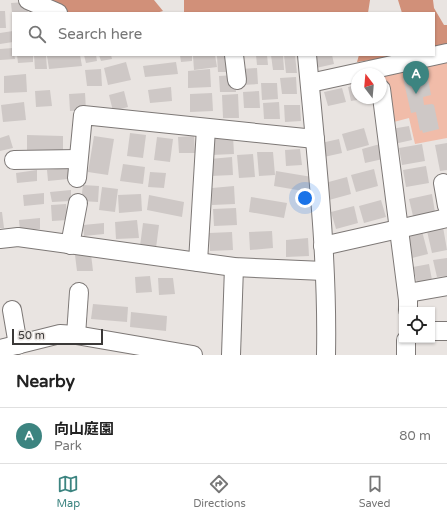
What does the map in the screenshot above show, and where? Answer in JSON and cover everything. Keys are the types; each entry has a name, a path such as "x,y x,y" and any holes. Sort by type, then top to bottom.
{"street":[{"path":"28,0 56,12"},
{"path":"387,69 447,53"},
{"path":"234,56 237,80"},
{"path":"307,56 323,246 326,355"},
{"path":"310,83 351,76"},
{"path":"383,104 408,302 447,286"},
{"path":"77,178 83,115 315,139"},
{"path":"198,262 206,128"},
{"path":"14,160 78,159"},
{"path":"442,183 447,206"},
{"path":"70,245 78,203"},
{"path":"323,246 447,218"},
{"path":"0,239 18,238 234,267 324,272"},
{"path":"231,355 234,267"},
{"path":"76,335 80,292"},
{"path":"12,310 18,345"},
{"path":"435,331 447,331"},
{"path":"0,349 60,334 76,335 193,355"},
{"path":"406,343 406,355"}],"shaded area":[{"path":"33,0 154,0 163,11 160,12 54,12"},
{"path":"184,0 370,0 368,12 184,12"},
{"path":"398,0 433,0 434,8 444,25 447,25 447,47 435,50 435,12 402,12"},
{"path":"359,56 400,56 357,62"},
{"path":"447,58 447,138 415,144 409,118 390,123 387,103 387,69"}],"building":[{"path":"27,2 28,12 12,13 11,3"},
{"path":"0,11 5,11 6,28 0,28"},
{"path":"12,31 12,42 0,44 0,33"},
{"path":"12,48 12,56 14,56 15,59 0,60 0,49"},
{"path":"17,56 33,56 33,62 18,63"},
{"path":"34,56 46,56 47,69 35,69"},
{"path":"47,56 80,56 82,66 49,69"},
{"path":"84,56 96,56 97,61 86,63"},
{"path":"99,56 111,56 112,59 101,61"},
{"path":"180,56 192,56 192,61 181,62"},
{"path":"193,56 215,56 217,67 194,70"},
{"path":"217,56 232,56 234,72 218,72"},
{"path":"256,56 267,56 268,65 257,65"},
{"path":"271,56 283,56 284,70 273,70"},
{"path":"284,56 295,56 297,73 286,73"},
{"path":"313,56 332,56 334,64 316,68"},
{"path":"126,62 131,80 108,85 104,68"},
{"path":"176,62 178,74 145,77 143,66"},
{"path":"257,68 258,84 242,85 241,69"},
{"path":"101,69 102,86 87,86 85,70"},
{"path":"210,69 211,87 188,88 188,71"},
{"path":"427,73 431,95 423,97 424,105 434,105 439,129 423,133 422,130 420,131 416,112 411,113 403,78"},
{"path":"26,74 27,92 4,93 4,76"},
{"path":"235,75 236,92 220,92 219,76"},
{"path":"296,77 297,94 282,94 280,78"},
{"path":"261,83 277,83 278,99 262,100"},
{"path":"351,86 351,101 348,87"},
{"path":"171,87 172,101 150,103 148,90"},
{"path":"342,88 346,102 328,106 324,92"},
{"path":"50,90 52,106 36,107 35,91"},
{"path":"124,91 128,107 113,111 109,95"},
{"path":"259,91 260,108 244,108 243,92"},
{"path":"85,93 86,110 70,111 69,94"},
{"path":"212,93 213,111 190,112 190,94"},
{"path":"238,94 239,118 223,118 222,95"},
{"path":"24,102 26,120 3,122 1,105"},
{"path":"279,102 280,119 264,119 263,103"},
{"path":"284,105 300,105 301,121 285,122"},
{"path":"409,126 412,140 394,144 391,129"},
{"path":"364,128 369,145 347,151 342,134"},
{"path":"130,133 146,135 143,158 127,156"},
{"path":"9,135 13,148 0,151 0,138"},
{"path":"27,135 63,136 63,151 27,150"},
{"path":"94,136 114,139 108,175 88,172"},
{"path":"194,136 195,153 179,153 178,137"},
{"path":"233,136 234,154 211,155 211,138"},
{"path":"157,137 173,139 170,162 154,160"},
{"path":"339,139 342,153 324,157 321,143"},
{"path":"447,143 447,170 440,171 435,145"},
{"path":"380,144 383,159 365,163 362,149"},
{"path":"422,144 425,161 402,165 399,148"},
{"path":"300,149 302,165 286,166 285,150"},
{"path":"257,152 273,152 275,175 259,176"},
{"path":"253,154 255,177 239,178 237,155"},
{"path":"232,157 233,175 210,176 210,159"},
{"path":"123,164 145,167 143,184 120,181"},
{"path":"426,166 429,183 406,187 403,170"},
{"path":"68,168 68,179 48,181 47,170"},
{"path":"374,169 378,186 356,192 351,175"},
{"path":"37,170 37,181 17,183 16,173"},
{"path":"276,171 312,177 309,192 274,186"},
{"path":"150,172 166,173 164,188 148,187"},
{"path":"347,177 351,194 329,200 325,183"},
{"path":"83,185 99,186 98,202 81,201"},
{"path":"234,186 235,204 212,205 212,188"},
{"path":"102,187 118,189 115,212 99,210"},
{"path":"71,190 71,201 52,202 50,192"},
{"path":"44,193 44,204 24,206 23,195"},
{"path":"141,194 142,211 119,213 118,195"},
{"path":"432,194 435,212 413,216 409,199"},
{"path":"149,195 184,202 182,217 147,210"},
{"path":"251,197 287,203 284,218 249,212"},
{"path":"381,200 386,217 364,223 359,206"},
{"path":"66,204 68,220 52,221 51,205"},
{"path":"354,206 358,223 336,229 331,212"},
{"path":"236,208 237,225 214,226 213,209"},
{"path":"0,212 2,212 4,228 0,228"},
{"path":"40,218 40,229 20,231 19,220"},
{"path":"137,220 139,238 116,239 115,222"},
{"path":"104,223 104,234 84,236 83,225"},
{"path":"143,223 159,225 156,248 140,246"},
{"path":"443,227 447,250 432,253 427,231"},
{"path":"272,231 273,248 250,250 249,232"},
{"path":"422,231 428,254 412,258 407,235"},
{"path":"232,232 233,250 210,251 209,233"},
{"path":"308,238 309,256 286,257 286,240"},
{"path":"91,254 93,271 77,271 75,255"},
{"path":"447,258 447,276 437,277 433,260"},
{"path":"429,264 432,280 417,283 413,267"},
{"path":"150,276 152,292 136,293 135,277"},
{"path":"158,278 173,278 175,294 159,295"},
{"path":"93,304 128,307 127,322 91,319"},
{"path":"131,312 167,316 166,331 130,327"}],"place":[{"name":"向山庭園","path":"416,94"}]}
